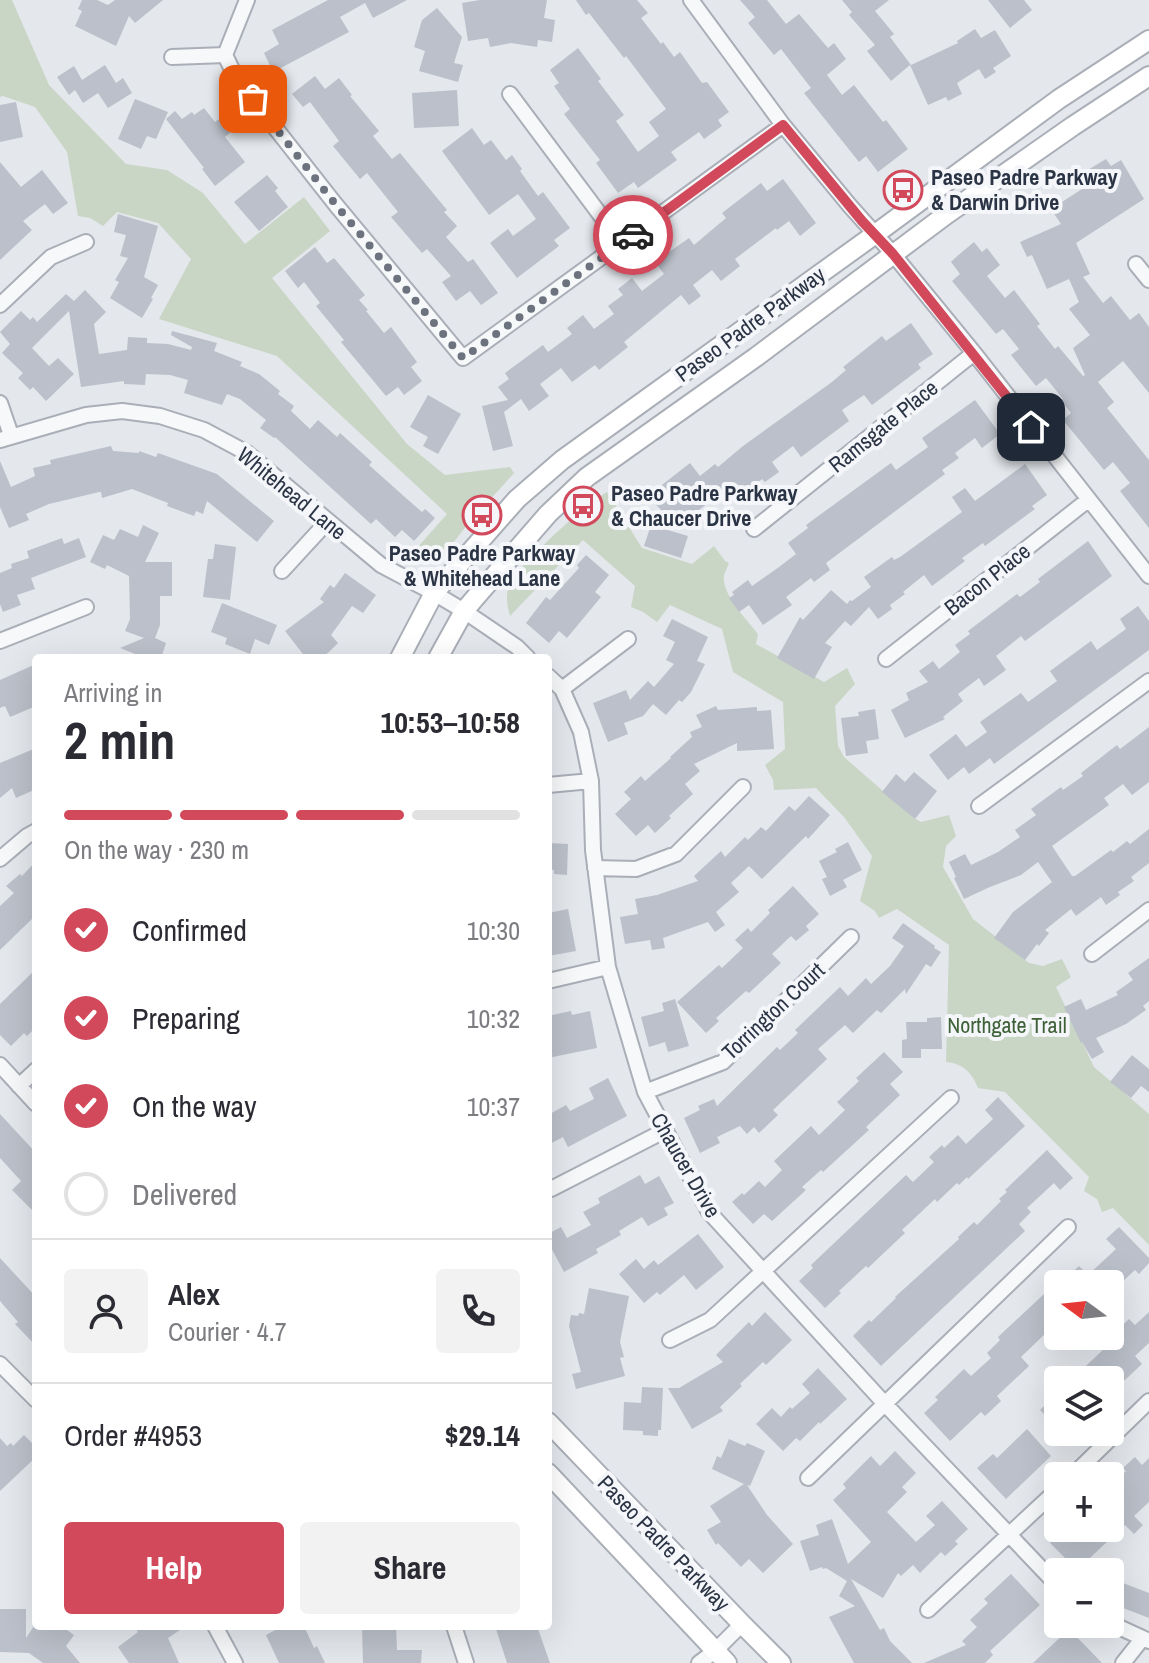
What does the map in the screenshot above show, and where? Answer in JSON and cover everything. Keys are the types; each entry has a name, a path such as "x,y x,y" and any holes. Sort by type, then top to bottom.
{"main road":[{"name":"Paseo Padre Parkway","path":"402,654 434,593 517,499 562,460 1059,99 1149,40"},
{"name":"Paseo Padre Parkway","path":"440,654 464,611 548,514 587,477 756,357 997,178 1149,76"},
{"name":"Paseo Padre Parkway","path":"552,1426 781,1663"},
{"name":"Paseo Padre Parkway","path":"552,1477 721,1657"}],"street":[{"path":"247,0 225,55 236,78 463,358 783,125"},
{"path":"691,0 783,125 974,353 1149,576"},
{"path":"172,57 225,55"},
{"path":"510,94 622,244"},
{"path":"0,305 51,257 86,242"},
{"path":"1136,264 1149,280"},
{"name":"Ramsgate Place","path":"754,529 974,353"},
{"path":"0,403 6,437"},
{"name":"Whitehead Lane","path":"6,437 86,415 122,411 160,416 204,430 247,453 381,565 434,593"},
{"name":"Bacon Place","path":"886,659 1088,500"},
{"path":"282,571 328,521"},
{"path":"434,593 524,654"},
{"path":"0,641 86,607"},
{"path":"562,689 628,639"},
{"name":"Chaucer Drive","path":"552,680 562,689 581,732 591,781 595,868 608,967 645,1092 664,1131 709,1212 1044,1572"},
{"path":"979,806 1149,681"},
{"path":"552,785 591,781"},
{"path":"595,868 636,869 676,854 743,787"},
{"path":"0,859 32,833"},
{"path":"1092,954 1149,910"},
{"name":"Torrington Court","path":"645,1092 723,1062 851,937"},
{"path":"552,980 608,967"},
{"path":"0,1065 32,1100"},
{"path":"19,1086 32,1074"},
{"path":"670,1340 710,1320 951,1098"},
{"path":"552,1188 664,1131"},
{"path":"808,1478 1068,1227"},
{"path":"3,1373 32,1397"},
{"path":"1086,1462 1149,1401"},
{"path":"928,1610 1044,1502"},
{"path":"699,1663 721,1657 742,1624"},
{"path":"217,1630 235,1663"},
{"path":"455,1630 466,1663"},
{"path":"1123,1663 1146,1640 1124,1630"}],"green space":[{"path":"0,0 12,0 49,85 126,164 167,170 203,193 245,244 304,197 330,231 272,278 407,444 445,475 510,467 514,473 446,552 435,560 421,562 409,557 447,514 277,356 159,319 191,259 158,223 117,212 103,226 90,218 78,216 67,152 35,107 0,97"},
{"name":"Northgate Trail","path":"607,492 642,548 692,564 714,546 729,563 724,583 736,606 758,634 756,644 824,682 847,668 855,684 835,706 838,746 844,757 921,822 949,815 956,836 946,846 943,867 973,919 1029,963 1043,966 1062,959 1071,977 1056,987 1094,1067 1149,1114 1149,1245 1113,1208 1102,1212 1097,1199 1084,1191 1089,1177 1005,1092 978,1088 966,1070 946,1062 949,945 897,909 879,918 875,911 860,901 872,856 844,817 816,788 774,790 773,780 765,765 785,749 783,702 733,672 722,629 670,605 657,622 631,607 635,586 583,540 510,616 507,592 526,562 584,508"}],"building":[{"path":"82,0 97,0 108,5 115,0 163,0 135,23 129,16 116,46 75,26 82,11 78,9"},
{"path":"328,0 407,0 373,18 365,3 340,17 349,32 273,72 264,53 279,44 272,30"},
{"path":"547,0 544,18 555,20 552,42 538,40 537,47 511,43 490,47 488,38 468,41 462,3"},
{"path":"576,0 637,0 648,13 641,18 661,44 663,42 674,57 680,52 702,83 707,82 729,112 718,120 722,126 704,139 699,132 671,152 677,160 638,188 634,182 618,193 596,163 600,160 564,114 570,109 554,86 559,83 550,70 578,48 624,115 616,121 638,152 659,136 649,122 666,109 626,56 624,58"},
{"path":"740,0 767,0 786,24 799,14 828,48 834,43 846,59 827,75 842,95 854,85 908,149 878,172 866,156 859,162 804,93 811,88 781,49 774,55 748,23 755,17"},
{"path":"842,0 889,0 875,11 894,34 890,37 911,65 958,43 975,29 981,38 995,30 1011,56 993,68 996,72 985,79 979,69 957,83 962,94 928,105 910,65 891,81 867,51 875,45 849,15 852,12"},
{"path":"988,0 1024,0 1032,10 1010,28"},
{"path":"437,8 462,37 454,63 463,65 458,82 419,71 425,51 414,47 422,20"},
{"path":"105,65 116,83 123,78 132,93 108,108 98,93 83,103 75,90 69,95 57,77 74,66 82,80"},
{"path":"315,76 325,89 339,78 379,131 373,136 392,159 400,153 447,210 444,212 457,226 446,237 468,262 473,259 498,293 481,305 470,291 456,301 442,282 451,276 427,249 422,253 391,217 398,212 367,173 360,179 333,146 339,141 310,102 303,107 292,94"},
{"path":"457,90 459,126 414,128 412,93"},
{"path":"135,99 168,112 156,139 147,136 141,149 118,139"},
{"path":"16,102 23,137 0,142 0,105"},
{"path":"204,108 215,122 222,117 232,131 225,137 245,162 215,186 166,119 175,111 182,119"},
{"path":"472,128 484,145 491,140 506,160 512,155 538,196 543,192 570,228 554,240 559,246 517,278 490,243 508,229 513,236 536,219 518,194 489,215 442,151"},
{"path":"1106,159 1111,166 1121,160 1144,199 1076,243 1090,274 1083,277 1103,303 1111,296 1130,320 1139,313 1149,327 1149,393 1123,361 1098,382 1114,402 1107,408 1149,460 1149,528 1120,491 1130,483 1113,462 1104,470 1063,420 1071,413 1063,399 1046,378 1036,386 1011,355 1019,349 1003,329 996,334 952,281 960,274 951,262 955,258 974,242 982,252 987,248 1000,265 987,276 1005,298 1014,290 1055,349 1058,346 1085,375 1073,348 1090,335 1069,309 1079,302 1069,279 1047,289 1032,255 1027,257 1020,242 1061,224 1051,209 1093,182 1086,171"},
{"path":"0,162 21,187 42,170 68,203 53,214 45,204 23,221 32,230 0,260"},
{"path":"267,175 288,207 259,231 234,202"},
{"path":"783,179 816,223 800,236 789,221 776,228 735,259 740,266 721,281 712,270 693,285 701,296 689,305 681,295 624,342 628,347 599,370 595,365 572,382 561,368 540,384 549,396 529,411 521,399 504,412 513,446 493,451 482,406 508,400 498,387 509,379 505,373 543,345 548,352 572,334 567,328 583,315 594,329 614,314 608,306 623,295 618,289 632,278 642,291 664,274 655,262 689,238 694,245 726,218 722,213 761,183 767,191"},
{"path":"118,214 158,226 144,277 158,285 142,318 110,298 119,282 115,280 128,258 120,256 126,235 114,232"},
{"path":"315,247 327,263 334,258 365,295 359,300 366,311 384,333 391,327 417,362 411,367 422,381 404,395 398,387 386,396 341,342 344,340 316,306 320,303 304,282 298,288 285,271"},
{"path":"85,290 106,312 94,324 99,354 127,350 128,337 147,338 147,343 191,350 192,347 171,335 172,331 217,343 214,351 242,362 240,366 259,374 280,391 278,394 294,406 291,411 310,429 318,420 337,437 340,433 372,462 369,465 407,499 435,518 414,541 402,530 395,537 376,519 371,524 275,437 260,428 266,420 240,399 227,394 222,405 184,393 188,380 170,375 146,374 145,385 124,384 124,381 81,387 69,311 32,348 49,366 58,358 74,374 46,401 33,387 30,390 18,378 23,373 2,353 10,344 0,332 21,311 37,322 66,294 74,301"},
{"path":"911,323 933,354 918,364 921,368 872,405 864,395 842,410 849,421 801,457 793,446 772,462 779,472 765,482 762,479 742,495 735,487 724,496 721,493 677,527 648,496 690,463 700,476 715,464 718,467 832,382 846,370 843,367 882,336 886,341"},
{"path":"428,395 461,414 438,454 423,446 428,437 410,427"},
{"path":"975,400 1000,434 982,448 975,438 955,453 959,458 942,470 945,474 826,563 830,570 814,582 811,578 786,597 792,605 763,625 749,605 739,612 729,598 734,595 732,592 748,580 752,586 796,554 788,543 808,528 806,525 891,463 896,470 928,447 922,438"},
{"path":"111,446 113,451 139,451 156,457 158,453 217,474 274,521 257,542 207,501 203,514 196,511 194,516 132,489 102,498 99,492 49,504 26,514 29,520 9,528 0,507 0,461 11,487 35,476 33,468 51,464 50,460"},
{"path":"1025,464 1047,495 1032,506 1035,509 985,546 983,543 962,558 965,561 932,586 924,575 890,605 892,609 878,619 869,607 851,626 845,621 825,643 832,647 814,679 777,658 800,617 803,620 831,590 847,604 852,601 871,587 864,577 892,557 894,560 900,557 962,512 952,497 965,488 975,501"},
{"path":"143,525 159,533 145,562 172,562 172,596 160,596 160,625 155,638 166,643 162,654 135,654 120,648 144,638 125,631 130,619 129,576 107,565 105,569 90,562 103,535 114,540 120,529 138,537"},
{"path":"651,525 688,536 681,558 644,546"},
{"path":"62,538 64,544 79,538 86,557 31,578 35,589 17,595 21,605 3,612 0,573 12,568 11,564 29,558 27,551"},
{"path":"1088,541 1112,576 1025,641 1021,636 996,656 1006,670 984,686 979,678 958,694 963,701 943,717 945,719 905,738 891,710 909,700 906,693 928,682 919,671 933,661 939,669 960,652 955,645 970,634 968,631 1017,594 1020,597 1040,582 1038,579"},
{"path":"215,544 236,547 230,600 203,597 208,559 213,559"},
{"path":"586,555 609,575 595,592 601,597 567,638 559,631 549,643 526,623 546,597 550,600 579,568 577,565"},
{"path":"345,573 376,595 363,613 352,606 331,635 338,643 329,652 303,654 285,631 324,602 320,599 330,585 334,588"},
{"path":"222,603 277,625 269,645 255,639 250,654 225,644 227,638 211,632"},
{"path":"1138,606 1149,621 1149,650 994,764 990,758 969,774 964,767 948,780 929,755 956,734 966,747 987,732 980,722 1021,693 1028,702 1057,681 1050,671 1091,641 1097,650 1126,629 1120,619"},
{"path":"672,619 708,637 697,661 705,664 691,692 666,715 653,704 643,716 624,723 628,734 608,742 593,703 626,690 630,700 648,681 654,687 674,664 666,660 675,642 663,636"},
{"path":"32,666 32,708 10,717 5,706 0,708 0,680"},
{"path":"716,706 718,710 757,707 757,711 771,710 774,749 737,751 737,743 694,764 700,771 685,784 693,794 655,833 648,825 636,836 615,814 631,799 624,792 641,776 645,781 671,758 692,737 690,732 702,727 696,715"},
{"path":"875,709 879,739 866,741 868,753 846,756 841,718 859,716 858,712"},
{"path":"1149,727 1149,782 1132,795 1123,784 1104,798 1109,805 1052,846 1075,876 1111,850 1113,852 1127,841 1130,844 1149,829 1149,863 1131,877 1134,881 1118,892 1120,895 1106,905 1101,897 1076,916 1071,909 1045,930 1049,933 1025,960 994,938 1013,912 1052,882 1038,862 1021,875 964,899 949,862 965,854 971,865 998,852 1020,837 1015,830 1036,815 1031,809 1061,787 1063,790 1083,776 1081,773 1117,745 1120,749"},
{"path":"32,750 32,791 16,798 12,788 0,798 0,763"},
{"path":"914,772 937,791 915,819 882,792 896,774 905,782"},
{"path":"809,796 830,815 762,879 749,866 731,883 739,892 716,912 725,925 715,932 708,922 663,938 665,948 652,950 650,940 625,944 620,917 638,914 635,899 698,881 694,876 721,851 725,857 745,837 748,840 761,827 766,831 789,806 795,811"},
{"path":"848,842 862,870 843,880 847,887 830,896 822,879 827,877 819,861"},
{"path":"552,843 568,844 567,875 554,874"},
{"path":"32,865 32,919 0,950 0,906 14,893 6,886 20,874 22,876"},
{"path":"793,886 819,914 806,926 809,930 796,941 791,936 772,954 781,963 716,1018 719,1021 706,1033 677,1002 743,948 735,940 748,928 751,932"},
{"path":"568,909 576,951 552,955 552,912"},
{"path":"903,923 941,952 931,967 926,964 906,994 905,989 881,1013 877,1010 853,1033 845,1025 818,1049 827,1059 773,1110 778,1115 759,1133 754,1127 747,1134 740,1126 717,1137 720,1143 700,1153 684,1118 700,1110 698,1106 714,1099 717,1106 777,1047 780,1050 798,1033 795,1030 840,987 848,996 866,978 871,984 890,966 904,946 892,938"},
{"path":"1149,958 1149,1001 1143,1006 1146,1010 1126,1024 1096,1038 1104,1052 1092,1059 1064,1007 1081,999 1086,1010 1118,995 1116,992 1133,980 1128,973"},
{"path":"32,973 32,1031 27,1036 24,1033 11,1046 0,1035 0,1004"},
{"path":"675,999 689,1046 668,1052 665,1042 649,1047 641,1017 664,1011 662,1003"},
{"path":"590,1011 597,1048 552,1057 552,1015"},
{"path":"941,1017 942,1049 921,1049 921,1058 902,1058 902,1040 907,1039 906,1022 927,1022 927,1018"},
{"path":"884,1052 903,1072 890,1084 900,1095 866,1127 869,1130 802,1187 806,1190 772,1221 764,1214 753,1224 732,1202 759,1181 765,1187 782,1170 774,1161 811,1126 819,1135 845,1110 837,1102 859,1081 856,1078"},
{"path":"1132,1055 1149,1069 1149,1092 1141,1086 1131,1098 1110,1082"},
{"path":"608,1078 627,1116 568,1147 563,1137 552,1143 552,1113 566,1105 570,1111 594,1099 589,1088"},
{"path":"998,1097 1025,1126 968,1179 959,1185 957,1183 937,1202 935,1199 902,1230 905,1233 839,1291 841,1293 825,1308 799,1281 813,1268 811,1265 906,1175 913,1182 934,1162 929,1157 942,1145 944,1148 958,1135 966,1144 993,1119 985,1110"},
{"path":"0,1114 32,1149 32,1210 12,1190 21,1181 0,1158"},
{"path":"1047,1150 1073,1178 1060,1190 1054,1183 1027,1208 1031,1212 1019,1224 1025,1231 881,1366 853,1336 974,1222 977,1225 1001,1201 999,1199 1007,1192 1005,1190"},
{"path":"640,1175 645,1184 659,1176 674,1203 664,1208 668,1215 648,1226 642,1217 619,1231 621,1235 596,1249 598,1253 564,1272 552,1250 552,1232 561,1227 567,1238 591,1225 583,1212 600,1203 598,1198"},
{"path":"1119,1227 1149,1258 1149,1263 1139,1274 1135,1270 1124,1280 1124,1270 1093,1270 1116,1249 1106,1239"},
{"path":"698,1234 724,1267 696,1290 684,1275 660,1295 657,1292 644,1303 619,1274 636,1259 644,1269 654,1260 658,1265"},
{"path":"0,1258 32,1293 32,1342 15,1324 18,1322 0,1301"},
{"path":"589,1288 629,1296 620,1342 625,1376 576,1389 572,1374 581,1372 569,1326 571,1315 584,1314"},
{"path":"1044,1294 1044,1335 1021,1357 1029,1366 997,1396 1001,1401 985,1416 981,1412 950,1441 924,1413 938,1400 935,1397 964,1369 971,1376 991,1358 987,1353 1000,1340 998,1337"},
{"path":"765,1312 792,1340 740,1384 742,1386 720,1407 723,1411 692,1429 668,1388 679,1388 723,1362 716,1355 749,1322 752,1326"},
{"path":"1149,1312 1149,1343 1135,1356 1142,1364 1124,1381 1124,1366 1086,1366 1103,1350 1124,1350 1124,1324 1129,1319 1135,1325"},
{"path":"818,1368 847,1399 800,1441 796,1438 783,1451 756,1424 772,1408 781,1417 810,1393 802,1384"},
{"path":"642,1387 663,1388 658,1436 623,1430 624,1402 641,1403"},
{"path":"1027,1429 1051,1456 1006,1499 977,1468 993,1454 997,1458"},
{"path":"24,1435 32,1443 32,1461 0,1491 0,1438 7,1446 11,1443 13,1446"},
{"path":"729,1439 765,1451 750,1486 747,1485 767,1515 793,1544 763,1573 749,1559 741,1567 718,1543 716,1545 707,1530 721,1522 710,1506 744,1484 712,1469 717,1456 721,1458"},
{"path":"895,1451 916,1473 902,1487 907,1492 887,1512 916,1542 935,1525 926,1516 942,1501 968,1529 945,1556 941,1552 920,1573 913,1565 901,1576 898,1573 883,1598 851,1579 880,1630 884,1628 890,1641 912,1663 854,1663 829,1617 855,1606 839,1596 847,1581 826,1568 810,1571 800,1541 819,1535 816,1525 832,1519 848,1564 871,1542 833,1500 846,1488 843,1484 871,1456 880,1466"},
{"path":"1135,1457 1142,1465 1149,1458 1149,1502 1134,1516 1143,1525 1134,1534 1124,1526 1124,1467"},
{"path":"1107,1542 1090,1558 1065,1558 1050,1543"},
{"path":"1011,1574 1040,1605 990,1651 993,1655 985,1663 924,1663 966,1645 962,1641 977,1627 970,1620 988,1603 984,1599"},
{"path":"1124,1583 1149,1593 1149,1618 1124,1608"},
{"path":"0,1609 26,1609 26,1638 32,1629 67,1630 74,1635 66,1646 80,1663 43,1663 29,1653 0,1652"},
{"path":"137,1630 180,1630 168,1638 179,1663 129,1663 118,1647"},
{"path":"275,1630 306,1630 325,1663 279,1663 266,1635"},
{"path":"362,1630 396,1630 397,1650 422,1650 421,1663 363,1663"},
{"path":"496,1630 538,1630 550,1663 507,1663"},
{"path":"1059,1638 1078,1638 1102,1663 1033,1663"}],"way so far":[{"path":"253,99 463,358 633,235"}],"place":[{"name":"Paseo Padre Parkway & Darwin Drive","path":"903,190"},
{"name":"Paseo Padre Parkway & Chaucer Drive","path":"583,506"},
{"name":"Paseo Padre Parkway & Whitehead Lane","path":"482,515"}],"route":[{"path":"633,235 783,125 893,254 1031,427"}]}
